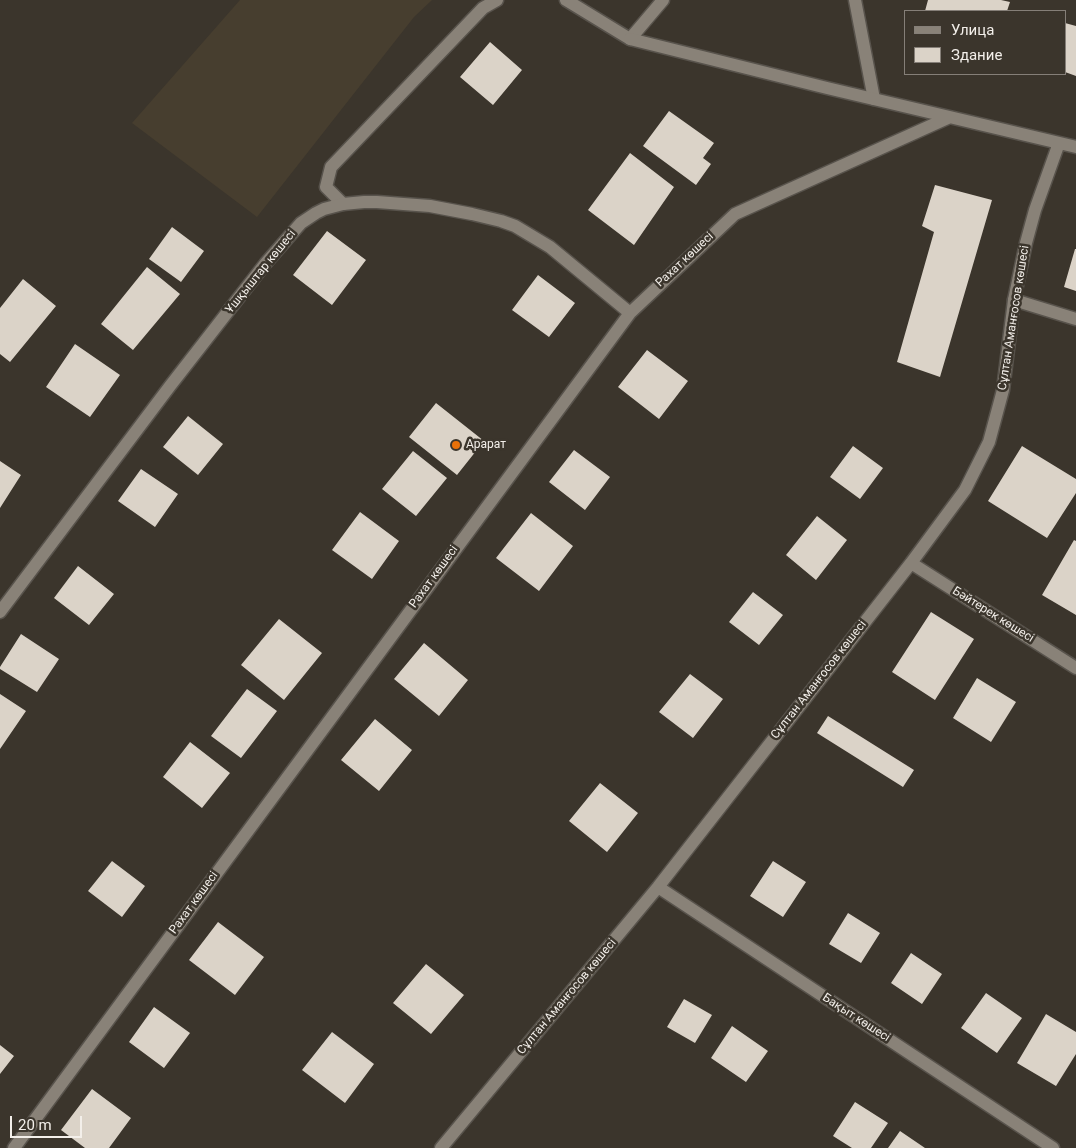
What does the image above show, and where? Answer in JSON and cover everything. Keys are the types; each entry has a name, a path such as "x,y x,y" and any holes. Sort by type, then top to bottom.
{"street":[{"path":"343,204 326,188 331,167 482,8 496,0"},
{"path":"566,0 630,39 1076,147"},
{"path":"630,39 663,0"},
{"path":"855,0 874,99"},
{"name":"Рахат көшесі","path":"14,1148 630,313 734,214 950,117"},
{"name":"Сұлтан Аманғосов көшесі","path":"441,1148 658,888 965,490 989,442 1002,390 1014,300 1026,243 1035,210 1059,143"},
{"name":"Ұшқыштар көшесі","path":"0,612 170,386 265,264 301,223 324,209 343,204 364,202 430,206 483,216 515,226 550,247 630,313"},
{"path":"1014,300 1076,319"},
{"name":"Бәйтерек көшесі","path":"910,563 1076,668"},
{"name":"Бақыт көшесі","path":"658,888 1053,1148"}],"shaded area":[{"path":"240,0 432,0 414,17 257,217 132,123"}],"building":[{"path":"928,0 1001,0 1010,2 1007,10 925,10"},
{"path":"1066,23 1076,26 1076,76 1066,72"},
{"path":"490,42 522,70 493,105 460,77"},
{"path":"669,111 714,143 703,158 711,164 696,185 643,146"},
{"path":"630,153 674,187 634,245 588,210"},
{"path":"935,185 992,200 940,377 897,362 934,232 922,226"},
{"path":"172,227 204,251 181,282 149,259"},
{"path":"327,231 366,260 332,305 293,275"},
{"path":"1076,249 1076,291 1064,287"},
{"path":"147,267 180,294 133,350 101,324"},
{"path":"538,275 575,303 549,337 512,310"},
{"path":"23,279 56,306 10,362 0,354 0,308"},
{"path":"75,344 120,375 90,417 46,387"},
{"path":"647,350 688,381 659,419 618,387"},
{"path":"436,403 484,441 457,475 409,437"},
{"path":"188,416 223,444 198,475 163,447"},
{"path":"853,446 883,468 860,499 830,477"},
{"path":"1022,446 1076,479 1076,493 1047,538 988,501"},
{"path":"574,450 610,477 585,510 549,482"},
{"path":"413,451 447,478 416,516 382,489"},
{"path":"0,461 21,475 0,508"},
{"path":"141,469 178,494 155,527 118,501"},
{"path":"360,512 399,541 372,579 332,550"},
{"path":"531,513 573,546 539,591 496,558"},
{"path":"817,516 847,540 816,580 786,555"},
{"path":"1074,540 1076,541 1076,615 1042,595"},
{"path":"78,566 114,594 89,625 54,598"},
{"path":"753,592 783,615 759,645 729,622"},
{"path":"931,612 974,639 935,700 892,672"},
{"path":"279,619 322,653 284,700 241,665"},
{"path":"21,634 59,659 37,692 0,669"},
{"path":"424,643 468,680 439,716 394,679"},
{"path":"690,674 723,699 693,738 659,712"},
{"path":"977,678 1016,702 991,742 953,718"},
{"path":"247,689 277,711 241,758 211,736"},
{"path":"0,694 26,711 0,749"},
{"path":"828,716 914,770 903,787 817,733"},
{"path":"375,719 412,750 379,791 341,760"},
{"path":"190,742 230,773 202,808 163,777"},
{"path":"600,783 638,813 607,852 569,821"},
{"path":"112,861 145,886 122,917 88,891"},
{"path":"773,861 806,882 783,917 750,896"},
{"path":"848,913 880,933 861,963 829,944"},
{"path":"218,922 264,957 235,995 189,960"},
{"path":"911,953 942,974 922,1004 891,983"},
{"path":"426,964 464,995 431,1034 393,1003"},
{"path":"986,993 1022,1018 997,1053 961,1028"},
{"path":"684,999 712,1015 695,1043 667,1027"},
{"path":"154,1007 190,1033 164,1068 129,1042"},
{"path":"1046,1014 1076,1032 1076,1054 1056,1086 1017,1063"},
{"path":"732,1026 768,1051 746,1082 711,1058"},
{"path":"332,1032 374,1064 345,1103 302,1070"},
{"path":"0,1045 14,1056 0,1074"},
{"path":"92,1089 131,1118 109,1148 85,1148 61,1130"},
{"path":"855,1102 888,1123 871,1148 852,1148 833,1136"},
{"path":"900,1131 925,1148 888,1148"}],"place":[{"name":"Арарат","path":"456,445"}]}
